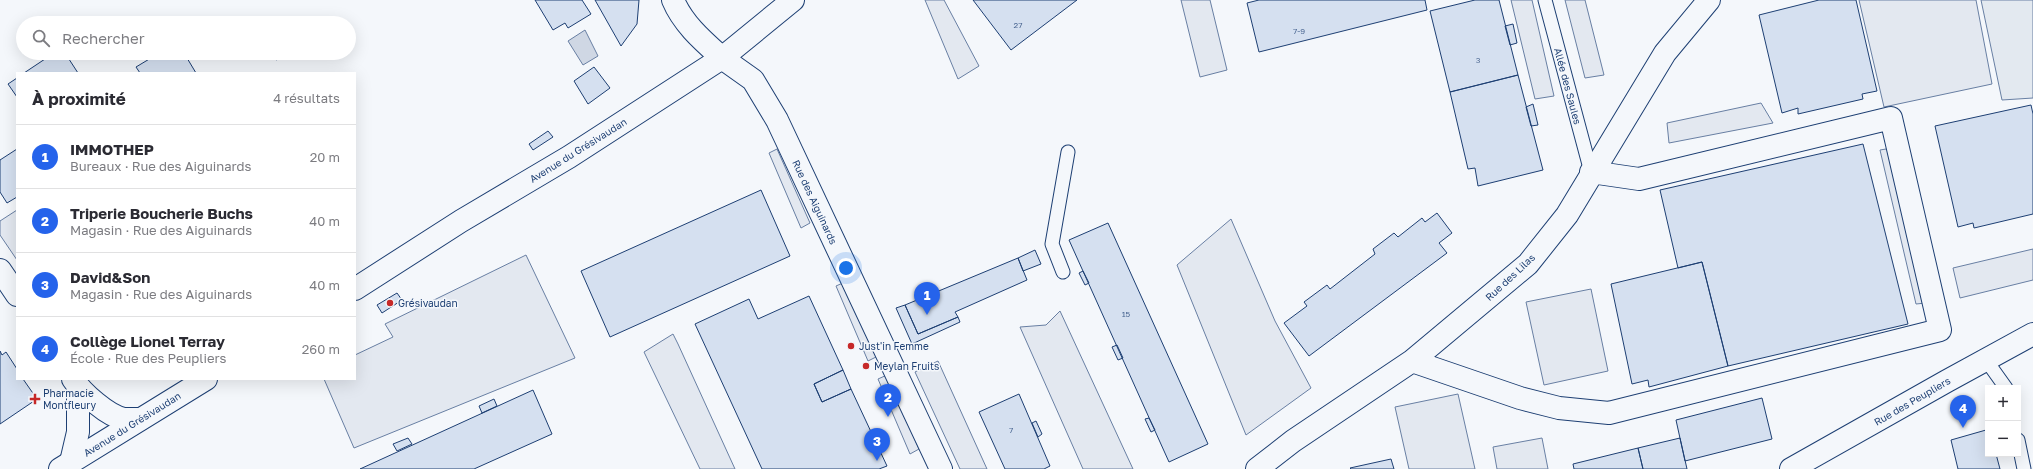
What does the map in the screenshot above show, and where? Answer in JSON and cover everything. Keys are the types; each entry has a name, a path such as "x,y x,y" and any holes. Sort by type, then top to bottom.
{"street":[{"name":"Rue des Aiguinards","path":"673,0 677,11 694,33 722,58 753,80 777,120 941,469"},
{"name":"Avenue du Grésivaudan","path":"356,288 569,157 722,58 793,0"},
{"name":"Rue des Lilas","path":"1257,469 1293,441 1412,361 1528,264 1567,215 1591,172 1665,53 1709,0"},
{"path":"1412,361 1533,401 1559,408 1609,413 1940,330 1891,118 1639,179 1591,172"},
{"path":"0,270 16,294"},
{"name":"Rue des Peupliers","path":"1791,469 2033,334"},
{"name":"Avenue du Grésivaudan","path":"65,465 204,380"},
{"path":"76,383 110,414 123,418 140,418"},
{"path":"65,465 78,432 76,383"}],"lane":[{"name":"Allée des Saules","path":"1545,0 1591,172"},
{"path":"1063,272 1052,244 1068,152"},
{"path":"1986,360 2004,385"},
{"path":"2021,454 2024,469"}],"shaded area":[{"path":"925,0 944,0 979,66 958,79"},
{"path":"1181,0 1210,0 1227,70 1200,77"},
{"path":"1511,0 1532,0 1554,96 1535,99"},
{"path":"1565,0 1585,0 1604,75 1585,78"},
{"path":"1859,0 1976,0 1992,84 1884,107"},
{"path":"1981,0 2033,0 2033,98 2002,100"},
{"path":"585,30 598,56 583,65 568,41"},
{"path":"1761,103 1773,123 1669,143 1667,123"},
{"path":"1898,147 1936,302 1916,304 1880,150"},
{"path":"777,149 810,223 801,228 769,153"},
{"path":"16,211 16,259 0,235 0,221"},
{"path":"1231,219 1275,321 1311,388 1246,435 1177,265"},
{"path":"2033,249 2033,280 1960,298 1953,268"},
{"path":"526,255 575,358 354,448 324,380 356,380 356,355 393,337 385,324"},
{"path":"845,282 878,356 868,361 836,286"},
{"path":"1591,289 1608,371 1544,385 1526,302"},
{"path":"1060,311 1133,469 1083,469 1020,327 1046,325"},
{"path":"673,334 735,469 700,469 644,352"},
{"path":"938,361 987,469 960,469 915,372"},
{"path":"887,375 919,449 910,454 878,379"},
{"path":"1458,394 1475,469 1409,469 1395,407"},
{"path":"1542,438 1548,469 1497,469 1493,447"}],"building":[{"path":"535,0 582,0 591,14 568,28 565,23 553,30"},
{"path":"595,0 639,0 637,24 621,46"},
{"path":"973,0 1077,0 1011,50"},
{"path":"1259,0 1425,0 1427,10 1259,52 1247,3"},
{"path":"1475,0 1499,0 1518,75 1450,92 1430,11"},
{"path":"1819,0 1856,0 1877,91 1862,94 1863,99 1798,114 1798,108 1782,113 1759,15"},
{"path":"1513,24 1517,43 1510,45 1505,26"},
{"path":"44,60 70,60 77,72 26,72"},
{"path":"148,60 188,60 195,72 139,72 136,67"},
{"path":"594,67 610,88 588,104 574,81"},
{"path":"1518,75 1543,170 1478,186 1475,168 1468,169 1450,92"},
{"path":"16,79 16,96 8,84"},
{"path":"1533,104 1538,125 1531,126 1526,107"},
{"path":"2031,105 2033,114 2033,214 1974,228 1973,223 1958,227 1935,126"},
{"path":"548,131 553,137 533,150 529,144"},
{"path":"1863,144 1908,324 1728,366 1702,262 1678,268 1660,190"},
{"path":"16,150 16,198 7,203 0,192 0,160"},
{"path":"761,190 790,256 610,337 581,271"},
{"path":"1437,213 1452,233 1439,243 1447,253 1309,356 1284,323 1307,306 1304,302 1327,285 1330,289 1375,254 1373,249 1394,233 1398,237 1422,218 1425,222"},
{"path":"1108,223 1208,444 1169,462 1069,240"},
{"path":"1035,250 1041,264 1023,271 1018,258"},
{"path":"1018,258 1027,280 955,312 958,317 918,334 905,305"},
{"path":"1702,262 1728,366 1649,387 1648,380 1632,384 1611,284"},
{"path":"1083,271 1089,283 1085,285 1079,273"},
{"name":"Grésivaudan","path":"397,293 402,300 382,313 377,305"},
{"path":"809,296 843,370 814,384 822,402 851,389 887,466 879,469 762,469 695,324 749,299 758,319"},
{"path":"905,305 918,334 958,317 960,322 912,344 896,308"},
{"path":"1117,345 1123,358 1118,360 1112,347"},
{"path":"0,351 2,355 6,352 16,367 16,380 24,380 37,399 0,424"},
{"path":"843,370 851,389 822,402 814,384"},
{"path":"533,390 552,434 474,469 360,469"},
{"path":"1019,394 1050,466 1044,469 1005,469 979,412"},
{"path":"1762,398 1772,439 1685,461 1676,420"},
{"path":"494,399 497,406 482,413 479,406"},
{"path":"1149,418 1155,430 1151,432 1145,419"},
{"path":"1036,421 1042,434 1038,437 1032,423"},
{"path":"1985,430 1985,457 1997,457 2000,469 1958,469 1951,440"},
{"path":"408,438 412,444 397,451 393,444"},
{"path":"1680,438 1687,469 1643,469 1638,448"},
{"path":"1638,448 1643,469 1574,469 1573,464"},
{"path":"1391,459 1394,469 1350,468"}],"place":[{"name":"Grésivaudan","path":"390,303"},
{"name":"IMMOTHEP","path":"927,315"},
{"name":"Just'in Femme","path":"851,346"},
{"name":"Meylan Fruits","path":"866,366"},
{"name":"Pharmacie Montfleury","path":"35,399"},
{"name":"Triperie Boucherie Buchs","path":"888,417"},
{"name":"Collège Lionel Terray","path":"1963,428"},
{"name":"David&Son","path":"877,461"}]}
